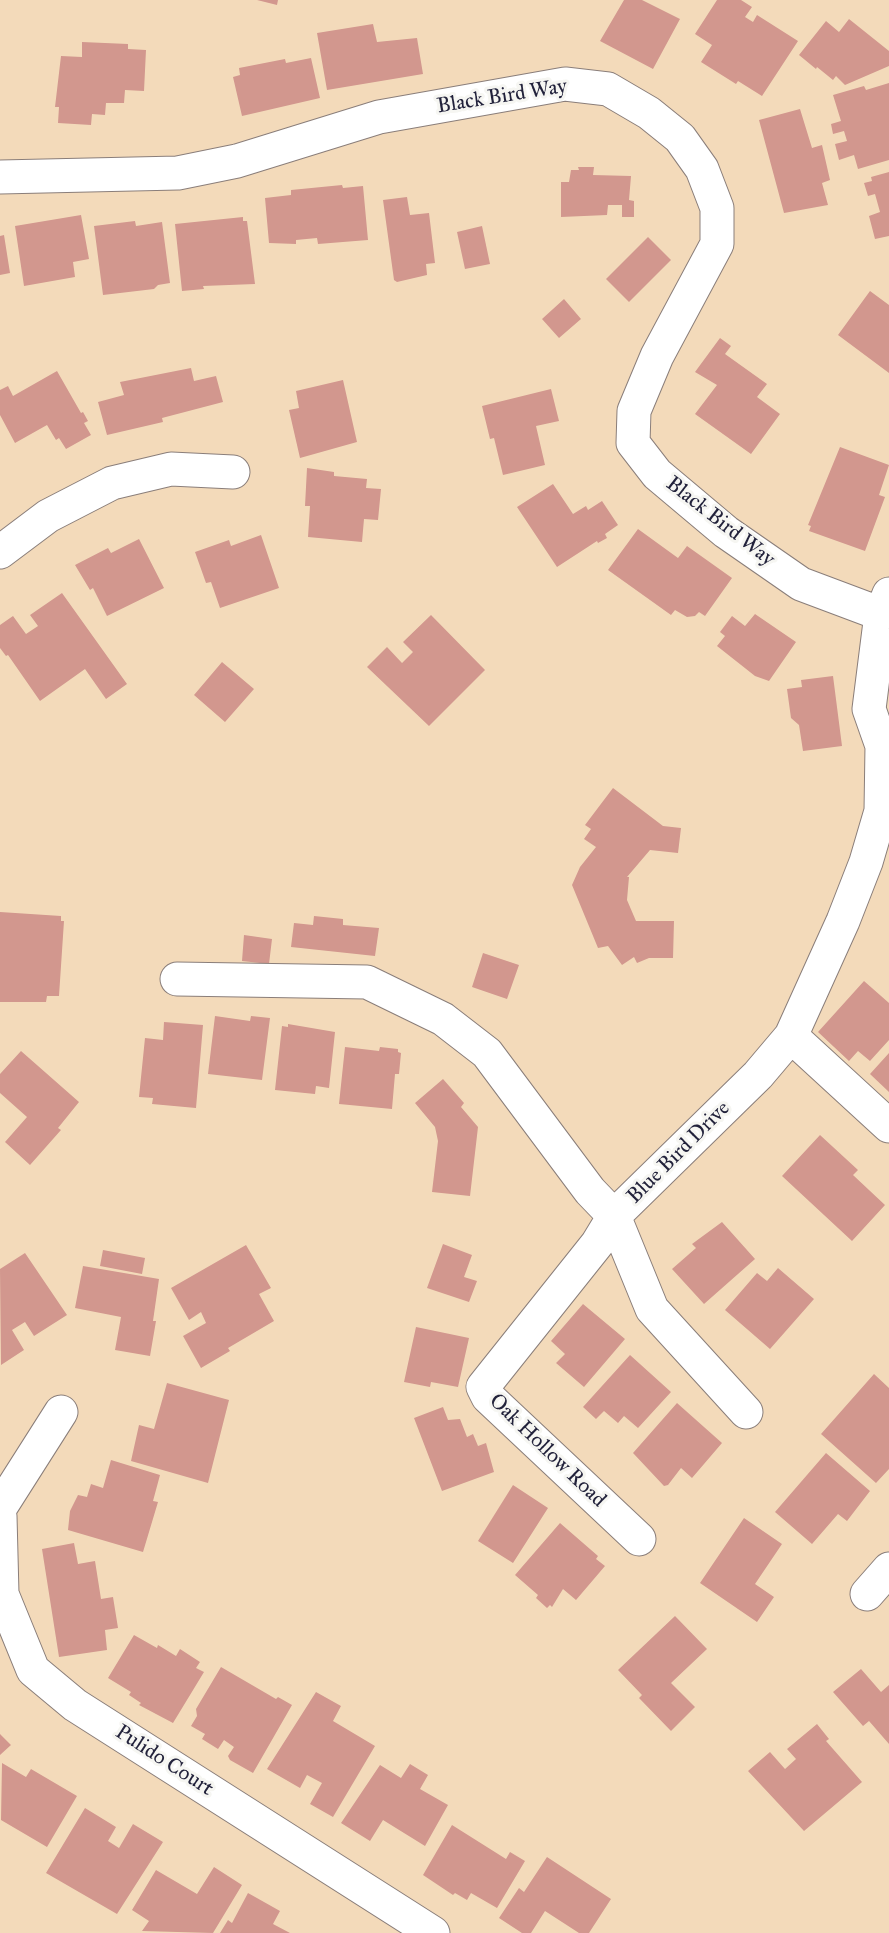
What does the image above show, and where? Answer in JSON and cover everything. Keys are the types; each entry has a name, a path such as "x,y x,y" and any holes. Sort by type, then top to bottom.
{"street":[{"name":"Black Bird Way","path":"0,177 178,173 237,161 378,117 565,84 608,89 649,113 680,138 702,169 717,208 717,244 657,356 638,400 634,411 633,443 657,474 726,532 801,584 885,604"},
{"path":"0,552 48,516 112,483 171,469 233,472"},
{"name":"Blue Bird Drive","path":"177,979 367,982 443,1019 487,1053 590,1191 614,1216 758,1075 791,1036 843,921 866,862 881,811 882,746 868,709 885,604"},
{"path":"791,1036 889,1126"},
{"path":"614,1216 652,1309 746,1412"},
{"name":"Oak Hollow Road","path":"614,1216 590,1253 483,1387 488,1397 639,1539"},
{"path":"0,1508 61,1412"},
{"name":"Pulido Court","path":"0,1516 3,1594 33,1670 75,1705 434,1933"},
{"path":"867,1594 889,1569"}],"building":[{"path":"257,0 278,0 277,5"},
{"path":"624,0 642,0 680,19 653,69 600,41"},
{"path":"717,0 741,0 752,7 745,17 753,22 757,15 798,41 762,96 738,81 736,84 701,62 712,45 695,34"},
{"path":"849,19 889,51 889,66 845,85 836,76 833,80 799,55 826,21 839,32"},
{"path":"373,24 377,42 417,38 423,74 327,90 317,33"},
{"path":"82,42 128,44 128,49 146,50 144,91 125,90 124,103 106,103 105,115 92,114 91,125 58,123 59,107 55,107 61,56 82,57"},
{"path":"311,58 320,98 242,116 233,77 240,75 239,68 285,59 286,63"},
{"path":"889,83 889,160 858,169 854,155 839,160 835,144 847,141 844,131 833,134 831,124 841,121 833,95 864,86 866,90"},
{"path":"800,109 812,148 822,145 830,180 822,183 828,205 784,213 759,120"},
{"path":"578,167 594,167 593,175 631,176 629,200 634,201 634,217 622,217 622,205 608,205 607,215 561,217 561,182 569,182 571,170 579,170"},
{"path":"889,172 889,236 875,239 869,216 880,212 875,194 868,196 864,183 872,181 871,177"},
{"path":"342,185 343,188 363,186 368,240 318,244 317,238 296,240 296,244 269,243 265,198 291,195 291,190"},
{"path":"407,197 410,215 429,213 435,263 426,264 427,275 397,282 394,280 383,200"},
{"path":"81,215 89,259 73,262 75,277 24,286 15,226"},
{"path":"243,217 243,221 247,221 255,284 203,286 204,289 182,291 175,224"},
{"path":"135,221 136,226 162,222 170,283 158,285 154,289 103,295 94,226"},
{"path":"482,226 490,264 465,269 457,232"},
{"path":"4,235 10,273 0,275 0,236"},
{"path":"648,237 671,260 629,302 606,279"},
{"path":"870,291 889,305 889,373 838,335"},
{"path":"564,299 581,319 559,338 542,319"},
{"path":"720,338 731,346 725,354 767,384 757,397 780,414 751,454 695,414 717,385 695,372"},
{"path":"191,368 194,381 216,376 223,402 162,418 163,422 107,435 98,402 124,395 120,382"},
{"path":"57,371 88,421 84,423 91,435 66,449 59,438 56,440 47,425 15,443 0,415 0,390 8,386 13,396"},
{"path":"343,380 357,442 300,458 289,410 299,408 296,391"},
{"path":"551,389 559,421 536,426 545,465 503,475 494,438 490,439 482,406"},
{"path":"840,447 889,465 879,495 885,497 865,551 809,531 811,526 808,525"},
{"path":"307,468 334,472 334,476 367,479 366,488 381,489 378,520 364,519 362,542 308,537 310,506 305,506"},
{"path":"553,484 573,514 586,506 588,510 602,501 618,525 605,534 607,538 598,543 597,541 557,567 517,507"},
{"path":"638,529 678,558 687,546 732,578 705,616 699,612 695,616 687,617 675,610 671,615 608,570"},
{"path":"261,535 279,588 220,608 211,582 206,583 195,552 229,540 231,546"},
{"path":"139,539 164,588 107,616 93,588 90,590 75,565 108,548 111,553"},
{"path":"62,593 127,684 106,699 85,669 40,701 8,655 6,656 0,648 0,625 13,616 26,634 38,626 30,615"},
{"path":"755,614 796,642 769,681 755,676 717,646 725,636 720,632 732,616 745,626"},
{"path":"431,615 485,670 429,726 367,667 387,647 402,663 413,652 403,642"},
{"path":"222,662 254,689 225,722 194,695"},
{"path":"833,676 842,746 803,751 799,725 791,718 787,689 802,687 801,680"},
{"path":"613,788 663,826 681,828 678,853 650,850 627,877 629,877 627,900 636,921 674,921 673,958 649,958 637,963 634,957 622,965 608,946 598,948 572,885 580,867 596,847 584,839 591,829 585,825"},
{"path":"0,912 61,916 61,921 64,921 59,996 47,996 46,1002 0,1002"},
{"path":"314,916 343,919 343,925 379,928 375,956 291,947 294,923 313,925"},
{"path":"244,935 272,939 269,964 242,961"},
{"path":"483,953 519,965 507,999 472,987"},
{"path":"864,981 889,1003 889,1040 870,1061 858,1051 849,1061 818,1032"},
{"path":"215,1016 250,1021 251,1016 270,1018 262,1080 208,1074"},
{"path":"164,1022 203,1025 196,1108 152,1104 153,1098 139,1097 145,1038 163,1040"},
{"path":"288,1024 335,1032 329,1088 316,1086 315,1094 275,1090 282,1026 288,1027"},
{"path":"345,1047 379,1051 380,1047 398,1049 401,1053 399,1074 395,1074 392,1109 339,1104"},
{"path":"21,1051 79,1102 58,1128 61,1130 30,1165 5,1142 27,1117 0,1093 0,1074"},
{"path":"889,1053 889,1092 870,1074"},
{"path":"443,1079 464,1103 461,1107 478,1127 470,1196 432,1192 438,1141 435,1127 415,1103"},
{"path":"820,1135 858,1170 853,1175 885,1205 852,1241 782,1176"},
{"path":"722,1222 755,1259 704,1304 672,1269 696,1248 692,1244"},
{"path":"443,1244 472,1255 464,1277 477,1281 469,1302 427,1288"},
{"path":"246,1245 271,1288 259,1294 274,1321 228,1348 230,1351 201,1368 183,1336 206,1323 201,1312 189,1320 171,1288"},
{"path":"103,1250 145,1258 142,1274 100,1266"},
{"path":"25,1253 67,1315 34,1336 25,1322 12,1330 24,1350 1,1365 0,1269"},
{"path":"83,1266 159,1279 153,1321 156,1321 150,1356 115,1350 121,1317 75,1308"},
{"path":"778,1268 814,1299 770,1349 725,1310 757,1273 767,1281"},
{"path":"583,1304 625,1339 584,1387 556,1363 565,1354 551,1341"},
{"path":"416,1327 469,1338 458,1387 431,1382 430,1387 404,1382"},
{"path":"630,1355 671,1392 638,1428 624,1416 618,1423 604,1411 596,1419 583,1407"},
{"path":"874,1374 889,1388 889,1469 876,1483 821,1434"},
{"path":"167,1383 229,1400 208,1483 131,1461 139,1425 154,1429"},
{"path":"677,1403 722,1443 692,1478 681,1468 668,1485 664,1486 633,1453"},
{"path":"443,1407 448,1420 460,1419 467,1437 473,1434 478,1446 486,1443 494,1472 442,1491 414,1418"},
{"path":"826,1453 870,1491 847,1521 838,1514 812,1544 775,1512"},
{"path":"111,1460 160,1475 153,1501 158,1502 143,1552 68,1530 70,1511 78,1495 87,1497 91,1484 103,1488"},
{"path":"513,1485 548,1508 513,1563 478,1541"},
{"path":"744,1518 782,1544 755,1584 774,1597 757,1622 700,1583"},
{"path":"560,1523 598,1556 596,1559 605,1566 576,1600 563,1589 552,1607 550,1605 547,1608 536,1598 538,1595 515,1575"},
{"path":"74,1543 78,1564 95,1561 101,1599 113,1597 118,1628 105,1630 107,1650 59,1657 42,1549"},
{"path":"675,1616 707,1649 671,1683 695,1707 671,1731 639,1698 642,1695 618,1670"},
{"path":"134,1635 176,1656 180,1649 200,1662 196,1668 204,1672 173,1723 139,1705 141,1703 129,1695 131,1692 108,1678"},
{"path":"221,1667 276,1699 278,1697 292,1705 253,1773 230,1760 228,1756 234,1747 224,1740 218,1749 202,1739 205,1734 191,1726 197,1716 196,1709"},
{"path":"861,1669 881,1692 889,1685 889,1744 869,1721 863,1726 833,1692"},
{"path":"316,1692 341,1706 333,1721 375,1746 333,1817 310,1804 322,1783 307,1775 300,1788 267,1769"},
{"path":"817,1724 829,1739 826,1741 862,1782 804,1831 748,1771 770,1752 785,1769 796,1759 787,1749"},
{"path":"0,1734 11,1745 0,1755"},
{"path":"2,1763 26,1777 31,1769 77,1796 47,1847 1,1820"},
{"path":"410,1764 428,1775 420,1789 448,1805 425,1846 383,1820 370,1841 341,1823 380,1765 401,1778"},
{"path":"85,1808 116,1827 108,1841 119,1848 133,1824 163,1842 117,1914 46,1873"},
{"path":"452,1825 506,1859 510,1852 525,1861 497,1908 471,1893 467,1900 455,1893 453,1895 423,1875"},
{"path":"547,1857 611,1899 589,1933 579,1933 545,1911 531,1933 522,1933 499,1918 519,1888 524,1892"},
{"path":"214,1867 242,1885 213,1933 142,1931 149,1921 132,1910 156,1870 197,1894"},
{"path":"248,1893 280,1911 273,1924 290,1933 220,1933 228,1920 232,1923"}]}
